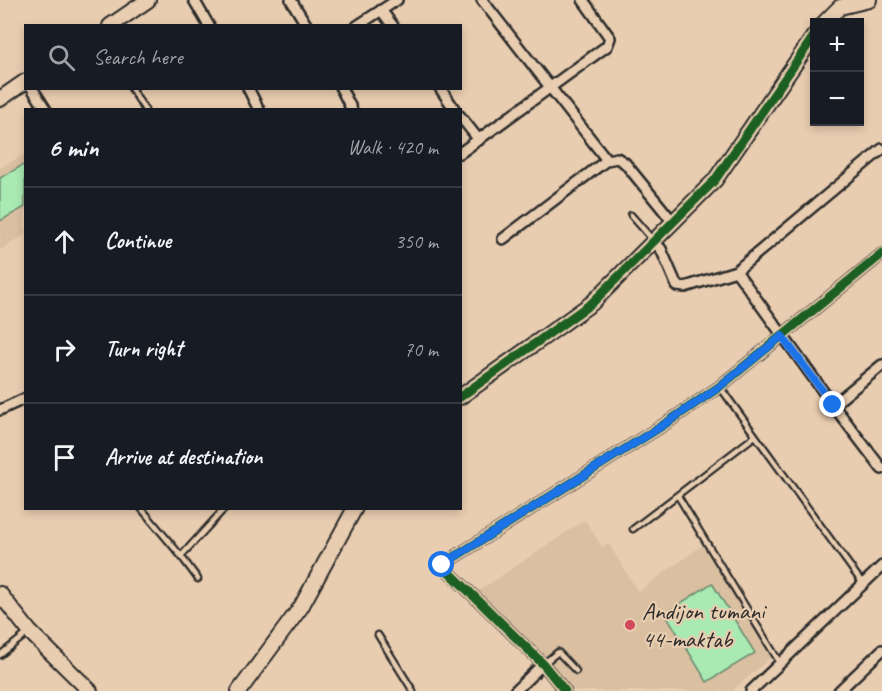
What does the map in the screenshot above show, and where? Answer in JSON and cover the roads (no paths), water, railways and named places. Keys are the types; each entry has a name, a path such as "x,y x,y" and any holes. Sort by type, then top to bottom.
{"street":[{"path":"194,0 208,24"},
{"path":"291,0 306,24"},
{"path":"360,24 397,0"},
{"path":"482,0 607,160"},
{"path":"462,152 610,42 610,38 583,0"},
{"path":"829,18 840,7 869,0"},
{"path":"113,24 144,1"},
{"path":"381,10 392,24"},
{"path":"462,396 592,303 715,180 810,42"},
{"path":"0,99 24,82"},
{"path":"33,90 45,108"},
{"path":"251,90 258,108"},
{"path":"342,90 351,108"},
{"path":"441,90 454,108"},
{"path":"462,119 478,140"},
{"path":"654,242 661,249 677,286 685,286 736,271 882,149"},
{"path":"503,239 607,160 617,158 626,163 673,222"},
{"path":"565,691 543,664 442,565 719,387 882,254"},
{"path":"736,271 882,469"},
{"path":"833,405 882,365"},
{"path":"1,407 24,399"},
{"path":"239,691 301,607 354,510"},
{"path":"751,691 882,566"},
{"path":"0,594 30,632 90,691"},
{"path":"839,691 882,650"},
{"path":"515,691 543,664"}],"lane":[{"path":"131,90 144,108"},
{"path":"632,215 654,242"},
{"path":"719,387 863,584"},
{"path":"633,529 755,436"},
{"path":"678,496 780,663"},
{"path":"143,510 198,579"},
{"path":"181,556 223,510"},
{"path":"0,655 30,632"},
{"path":"378,635 413,691"},
{"path":"543,664 558,652 576,671"}],"place":[{"name":"Andijon tumani 44-maktab","path":"630,625"}]}
